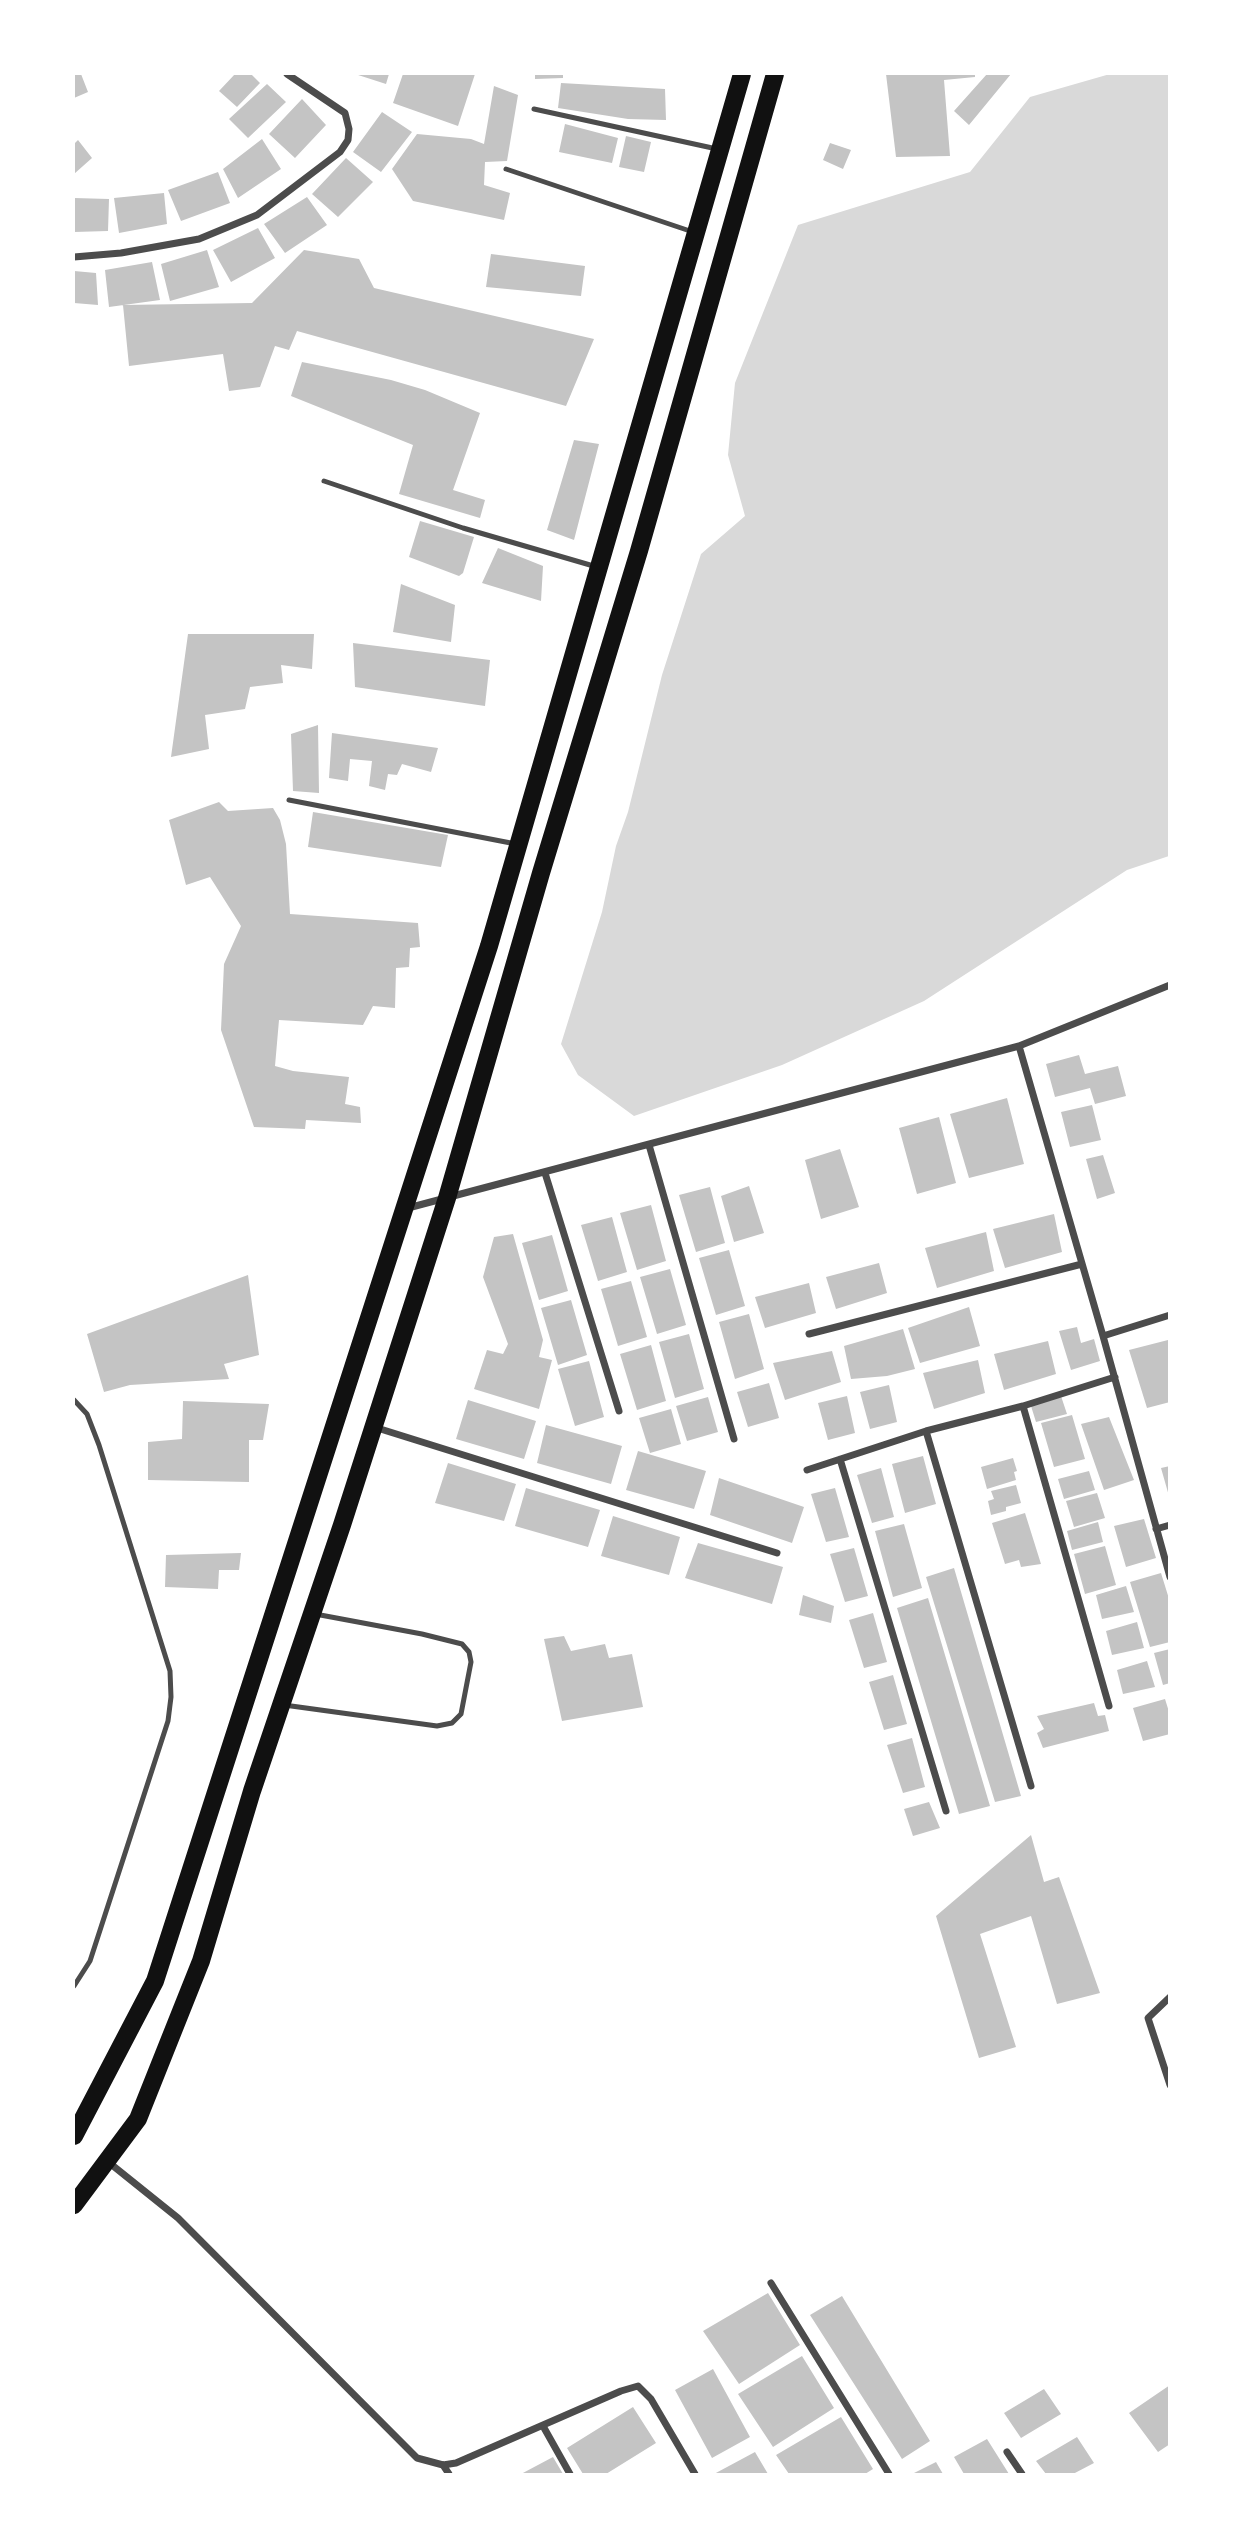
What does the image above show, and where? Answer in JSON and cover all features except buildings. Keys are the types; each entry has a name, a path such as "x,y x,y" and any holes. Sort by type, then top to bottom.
{"main road":[{"path":"74,2136 155,1981 489,946 743,74"},
{"path":"74,2204 138,2119 201,1961 252,1791 447,1198 537,886 639,551 775,74"},
{"path":"607,542 639,551"}],"street":[{"path":"74,257 121,253 199,239 257,215 340,152 348,140 349,129 345,113 287,74"},
{"path":"404,1209 1019,1046 1170,985"},
{"path":"1019,1046 1170,1577"},
{"path":"649,1145 734,1438"},
{"path":"545,1173 619,1411"},
{"path":"809,1334 1082,1264"},
{"path":"1103,1336 1170,1315"},
{"path":"807,1470 926,1431 1023,1406 1115,1377"},
{"path":"1023,1406 1109,1706"},
{"path":"373,1427 777,1553"},
{"path":"926,1431 1031,1786"},
{"path":"840,1459 946,1811"},
{"path":"1156,1529 1170,1525"},
{"path":"1170,1997 1148,2018 1170,2085"},
{"path":"106,2161 178,2218 417,2458 443,2465 456,2463 621,2390 638,2386 651,2399 695,2474"},
{"path":"771,2283 889,2474"},
{"path":"543,2426 570,2474"},
{"path":"1007,2452 1022,2474"},
{"path":"443,2465 449,2474"}],"lane":[{"path":"534,109 720,150"},
{"path":"506,169 696,233"},
{"path":"324,481 463,528 600,568"},
{"path":"289,800 519,845"},
{"path":"74,1400 87,1414 99,1445 170,1671 171,1697 168,1721 90,1961 74,1986"},
{"path":"282,1705 437,1726 452,1723 461,1714 471,1662 469,1652 462,1644 312,1614"}],"shaded area":[{"path":"1110,74 1169,74 1169,856 1127,870 924,1001 782,1065 634,1116 578,1075 561,1044 602,912 616,846 628,812 662,675 701,554 745,516 728,455 735,383 798,225 970,172 1030,97"}]}
